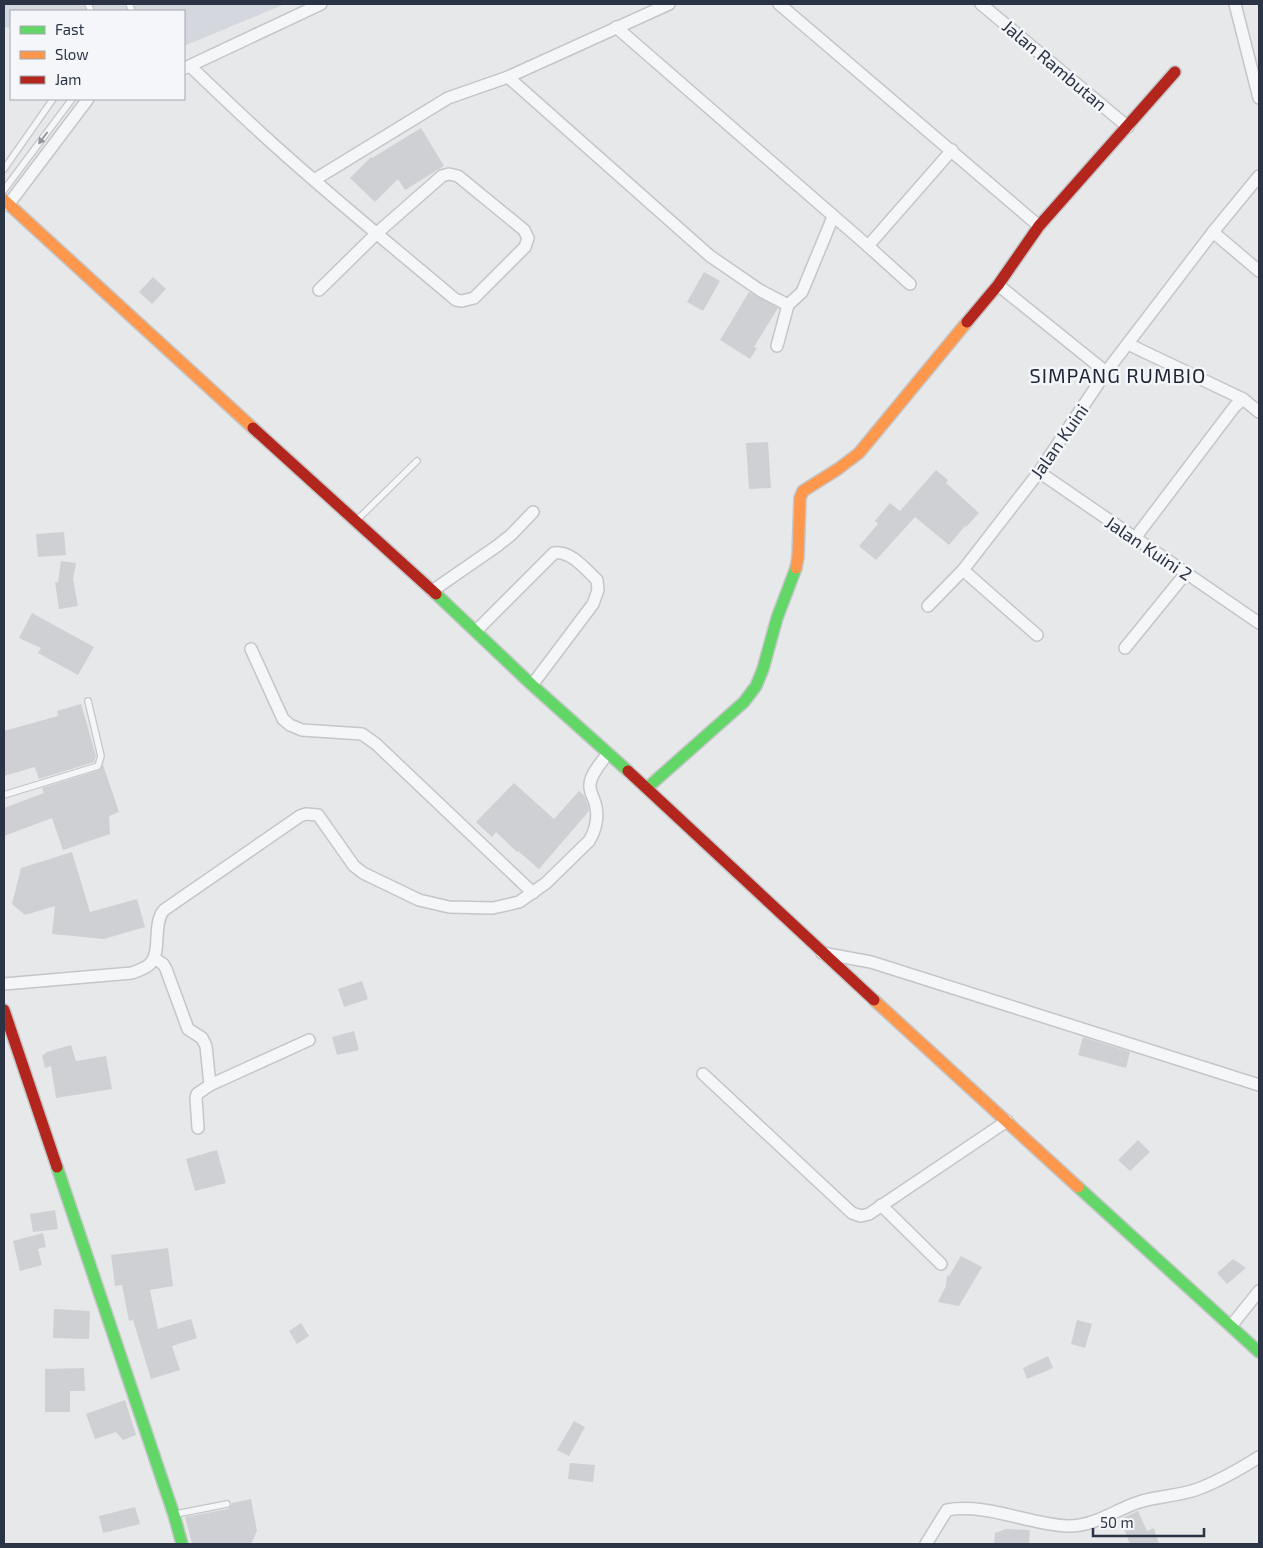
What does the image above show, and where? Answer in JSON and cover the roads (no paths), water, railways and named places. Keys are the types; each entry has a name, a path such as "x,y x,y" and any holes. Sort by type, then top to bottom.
{"street":[{"path":"319,290 377,234 442,176 449,174 458,176 524,230 528,238 525,247 474,298 462,301 456,300 377,234 314,180 187,68 321,4"},
{"path":"314,180 448,98 508,76 669,4"},
{"path":"779,4 1039,226"},
{"name":"Jalan Rambutan","path":"981,4 1128,127"},
{"path":"1235,4 1259,98"},
{"path":"616,28 910,284"},
{"path":"647,788 744,702 756,686 763,670 777,618 796,568 800,498 803,491 859,453 998,285 1039,226 1175,72"},
{"path":"508,76 710,256 761,291 788,305"},
{"path":"87,100 6,202 476,631 532,685 647,788 822,953 1259,1352"},
{"path":"868,246 952,150"},
{"name":"Jalan Kuini","path":"928,606 963,570 1039,472 1106,372 1213,232 1259,176"},
{"path":"777,346 788,305 802,292 833,217"},
{"path":"1213,232 1259,271"},
{"path":"998,285 1106,372"},
{"path":"1128,344 1243,399 1259,412"},
{"path":"1135,538 1235,406 1243,399"},
{"name":"Jalan Kuini 2","path":"1039,472 1259,623"},
{"path":"432,591 497,546 511,535 533,512"},
{"path":"476,631 554,552 567,553 598,580 598,590 593,604 532,685"},
{"path":"963,570 1037,635"},
{"path":"1125,648 1186,573"},
{"path":"251,649 283,719 290,725 302,730 362,734 376,744 533,893"},
{"path":"4,984 132,973 150,964 154,958 158,921 164,910 300,816 306,814 318,815 354,866 363,873 419,900 449,907 493,908 519,902 533,893 583,847 594,834 596,827 596,805 590,785 592,777 608,753"},
{"path":"822,953 871,962 1259,1085"},
{"path":"154,958 163,964 166,969 188,1029 202,1038 204,1042 210,1085"},
{"path":"4,1010 174,1515 182,1544"},
{"path":"198,1128 197,1094 210,1085 309,1040"},
{"path":"703,1074 852,1213 861,1216 869,1214 1007,1121"},
{"path":"881,1205 941,1264"},
{"path":"1231,1326 1259,1290"},
{"path":"926,1544 947,1510 957,1508 1000,1512 1047,1523 1068,1526 1081,1524 1097,1520 1139,1502 1198,1488 1247,1465 1259,1457"}],"lane":[{"path":"4,169 52,100"},
{"path":"4,190 71,100"},
{"path":"356,521 417,461"},
{"path":"4,795 98,766 101,756 88,701"},
{"path":"174,1515 227,1504"}],"district":[{"name":"SIMPANG RUMBIO","path":"1118,375"}]}
